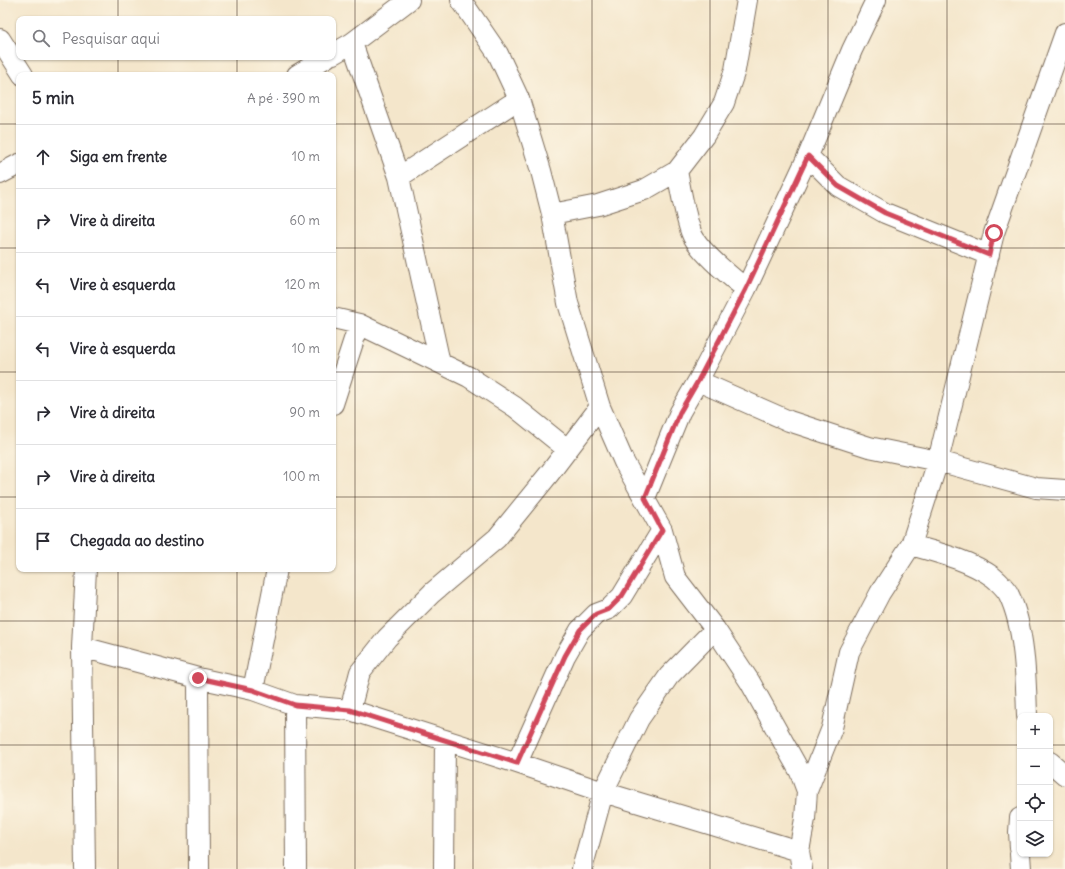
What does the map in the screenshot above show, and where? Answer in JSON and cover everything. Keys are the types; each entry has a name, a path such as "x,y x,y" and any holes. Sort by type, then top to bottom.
{"street":[{"path":"336,52 352,43 408,0"},
{"path":"461,0 498,54 519,99 541,171 552,214 568,303 600,407 624,462 662,530 675,577 715,629 750,682 800,772 808,791"},
{"path":"552,214 598,205 644,190 677,171 704,136 724,103 735,70 747,0"},
{"path":"645,498 680,412 698,381 746,289 808,156 852,50 876,0"},
{"path":"82,647 198,678 253,690 295,705 350,710 517,763 801,860 808,791 832,728 849,652 880,593 911,545 938,461 994,233 1065,33"},
{"path":"0,38 21,72"},
{"path":"352,43 399,177 440,363"},
{"path":"302,72 322,60"},
{"path":"399,177 519,99"},
{"path":"808,156 838,186 885,213 989,255"},
{"path":"0,174 16,166"},
{"path":"677,171 684,209 691,233 705,252 727,274 746,289"},
{"path":"336,319 359,324 469,377 515,407 567,449"},
{"path":"336,395 359,324"},
{"path":"698,381 789,421 869,447 938,461 1036,488 1065,490"},
{"path":"350,710 360,672 387,638 432,593 496,538 549,474 600,407"},
{"path":"517,763 565,656 580,630 596,614 609,609 622,596 662,530"},
{"path":"911,545 961,560 993,578 1009,594 1018,618 1026,681 1027,713"},
{"path":"85,869 82,647 86,572"},
{"path":"253,690 276,572"},
{"path":"582,869 603,792 639,719 669,676 715,629"},
{"path":"198,678 199,869"},
{"path":"295,705 296,869"},
{"path":"444,869 445,740"},
{"path":"1053,765 1065,775"},
{"path":"1020,857 1022,869"}],"route":[{"path":"198,678 253,690 295,705 350,710 517,763 565,656 580,630 596,614 609,609 622,596 662,530 645,498 680,412 698,381 746,289 808,156 838,186 885,213 933,231 989,255 994,233"}]}
